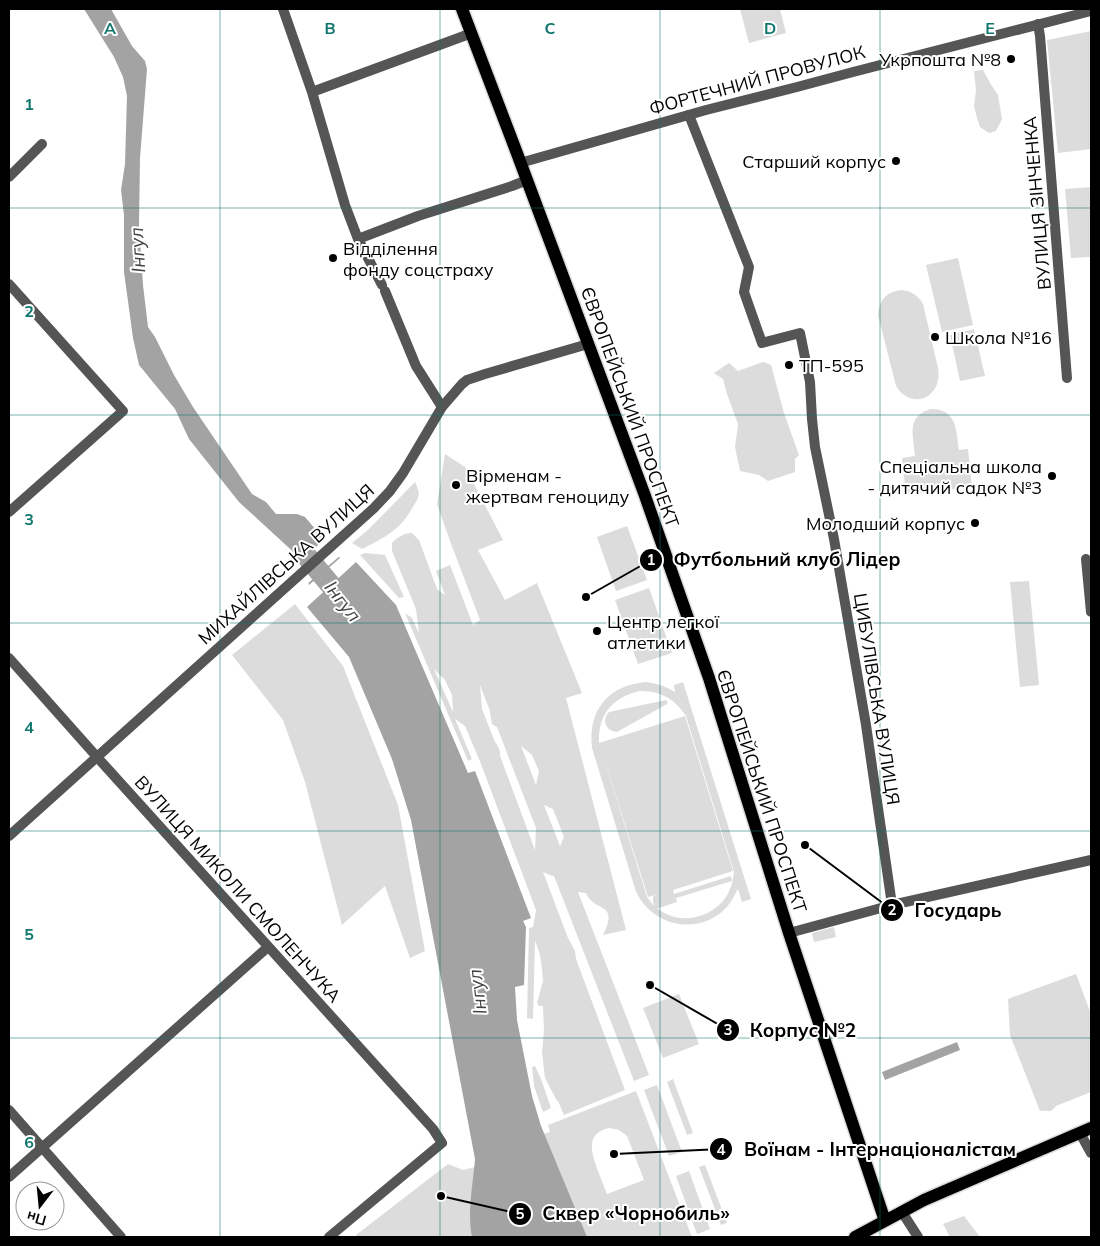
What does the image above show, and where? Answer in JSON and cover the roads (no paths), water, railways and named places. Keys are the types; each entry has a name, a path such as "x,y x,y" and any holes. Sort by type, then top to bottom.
{"main road":[{"name":"ЄВРОПЕЙСЬКИЙ ПРОСПЕКТ","path":"462,9 644,493 709,678 789,933 885,1221"},
{"path":"855,1237 924,1200 1086,1130"}],"street":[{"path":"284,9 312,92 345,205 358,239 383,288 416,366 442,408"},
{"name":"ФОРТЕЧНИЙ ПРОВУЛОК","path":"520,163 689,115 1091,11"},
{"name":"ВУЛИЦЯ ЗІНЧЕНКА","path":"1038,24 1067,378"},
{"path":"312,92 472,33"},
{"name":"ЦИБУЛІВСЬКА ВУЛИЦЯ","path":"689,115 749,267 744,292 762,343 800,333 810,382 815,447 834,539 866,725 892,905"},
{"path":"9,176 42,144"},
{"path":"358,239 418,216 527,180"},
{"path":"9,284 123,411 9,512"},
{"name":"МИХАЙЛІВСЬКА ВУЛИЦЯ","path":"9,836 344,537 374,508 403,473 442,408 462,384 485,374 588,344"},
{"path":"1086,558 1091,612"},
{"name":"ВУЛИЦЯ МИКОЛИ СМОЛЕНЧУКА","path":"9,658 96,757 433,1129 442,1143 329,1237"},
{"path":"789,933 892,905 1091,860"},
{"path":"9,1177 268,947"},
{"path":"9,1110 121,1237"},
{"path":"1086,1130 1091,1153"},
{"path":"902,1212 918,1237"}],"water":[{"path":"84,9 111,9 132,46 145,61 147,69 140,158 139,224 148,327 193,407 252,494 266,502 276,514 297,514 305,517 340,558 309,585 300,558 239,502 189,439 175,409 139,365 133,338 124,272 124,215 121,190 125,164 127,96 123,77 114,57"},
{"path":"356,562 396,605 468,773 475,771 531,918 523,921 526,927 524,985 515,987 517,1020 532,1096 541,1126 587,1237 472,1237 470,1208 475,1159 411,820 392,759 349,657 307,607"},
{"path":"957,1042 960,1050 885,1080 882,1072"}],"waterway":[{"name":"Інгул","path":"303,552 349,607"}],"place":[{"name":"Укрпошта №8","path":"1011,59"},
{"name":"Старший корпус","path":"896,161"},
{"name":"Відділення фонду соцстраху","path":"333,258"},
{"name":"Школа №16","path":"935,337"},
{"name":"ТП-595","path":"789,365"},
{"name":"Спеціальна школа - дитячий садок №3","path":"1052,476"},
{"name":"Вірменам - жертвам геноциду","path":"456,485"},
{"name":"Молодший корпус","path":"975,523"},
{"name":"Футбольний клуб Лідер","path":"586,597"},
{"name":"Центр легкої атлетики","path":"597,631"},
{"name":"Государь","path":"805,845"},
{"name":"Корпус №2","path":"650,985"},
{"name":"Воїнам - Інтернаціоналістам","path":"614,1154"},
{"name":"Сквер «Чорнобиль»","path":"441,1196"}]}
